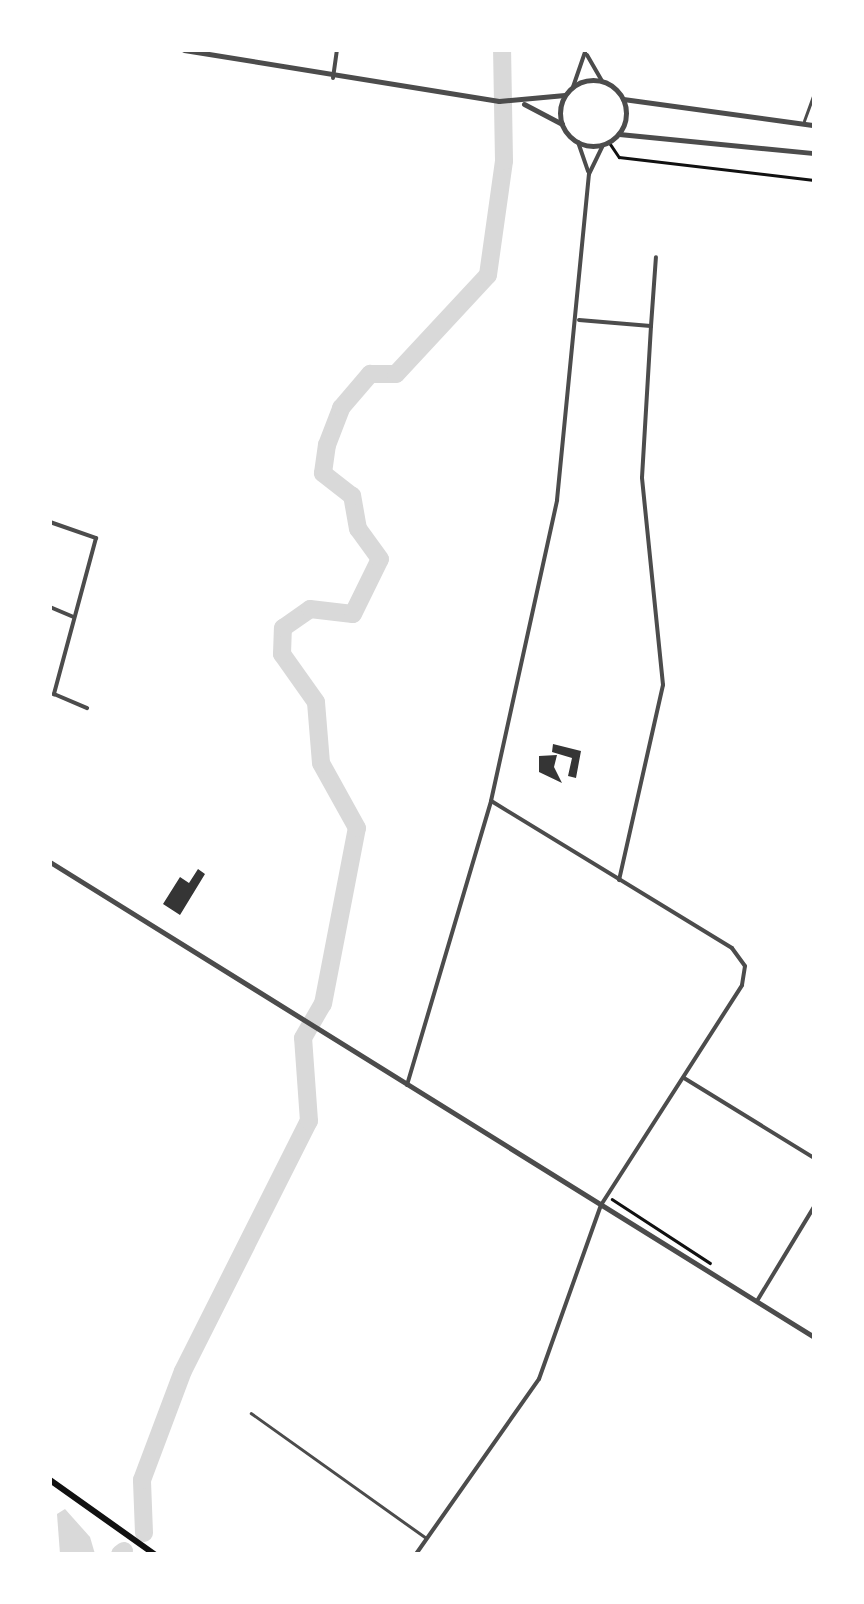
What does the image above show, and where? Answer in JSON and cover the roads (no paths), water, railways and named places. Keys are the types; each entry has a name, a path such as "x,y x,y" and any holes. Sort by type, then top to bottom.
{"main road":[{"path":"50,1480 154,1554"}],"street":[{"path":"184,50 333,78 499,102 565,95"},
{"path":"333,78 337,50"},
{"path":"586,52 602,81 623,99 814,125"},
{"path":"562,124 565,95 586,52"},
{"path":"572,87 602,81"},
{"path":"618,134 623,99"},
{"path":"406,1085 491,801 557,500 579,320 589,174 578,142 562,124 517,103"},
{"path":"589,174 606,143 618,134 814,153"},
{"path":"578,142 606,143"},
{"path":"619,880 663,685 642,478 656,257"},
{"path":"579,320 650,326"},
{"path":"50,522 96,538 54,694 86,708"},
{"path":"50,607 74,617"},
{"path":"416,1554 539,1379 601,1205 684,1078 745,966 732,948 491,801"},
{"path":"50,862 814,1337"},
{"path":"684,1078 814,1158"},
{"path":"756,1302 814,1207"}],"lane":[{"path":"803,124 814,94"},
{"path":"251,1413 428,1539"}],"waterway":[{"path":"144,1533 142,1480 183,1371 309,1121 303,1038 323,1004 357,828 321,763 316,702 282,654 283,628 310,609 353,614 380,559 358,529 352,496 323,473 327,445 341,408 370,374 396,374 488,275 504,161 502,50"},
{"path":"120,1554 124,1551"}]}
